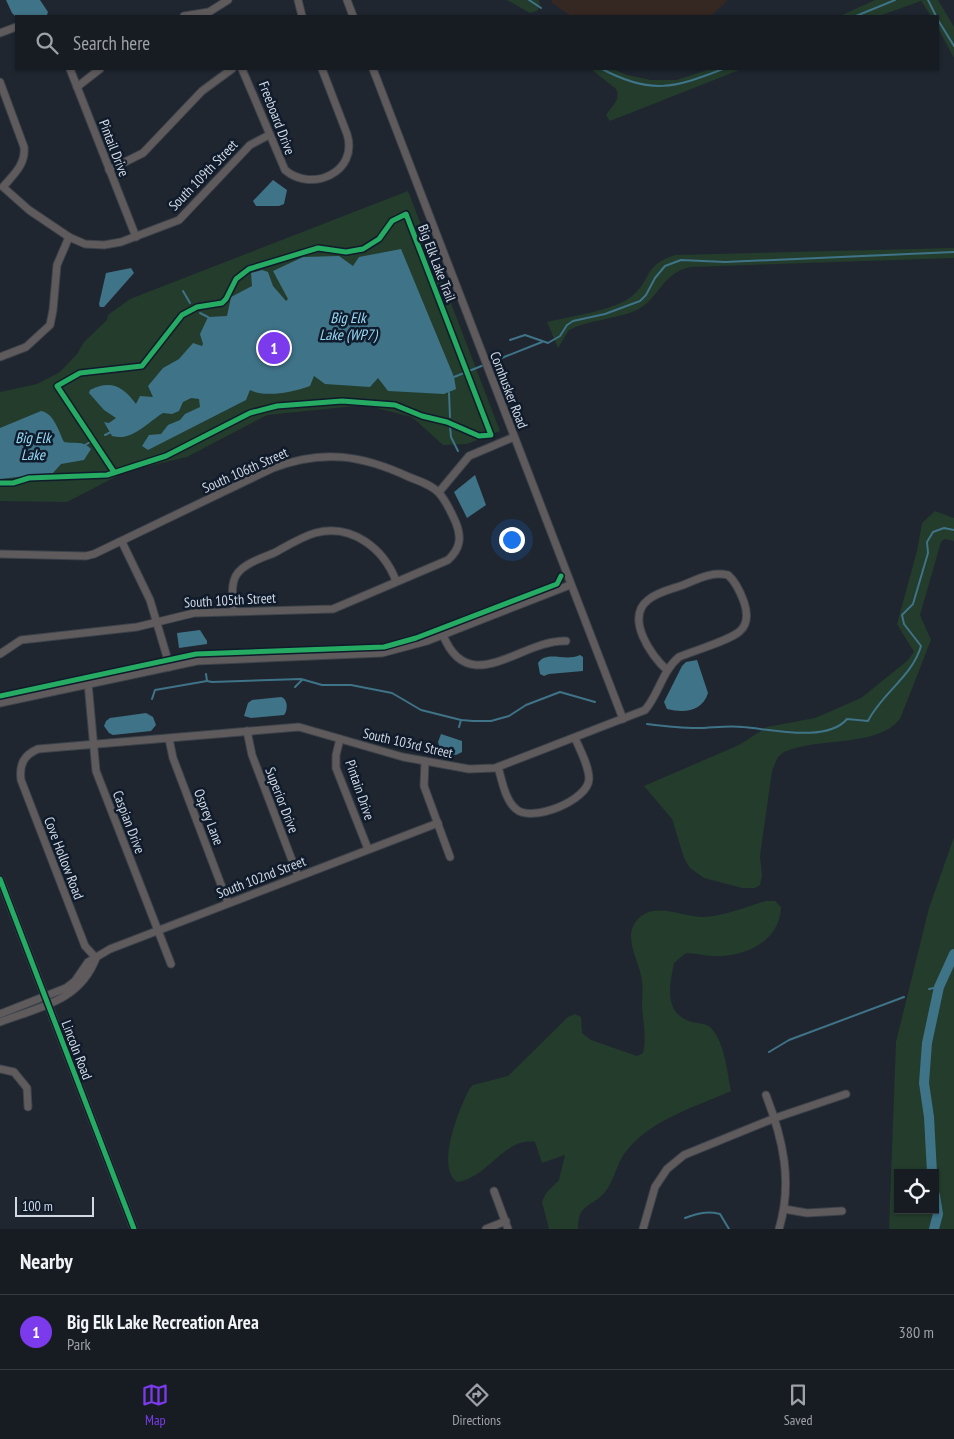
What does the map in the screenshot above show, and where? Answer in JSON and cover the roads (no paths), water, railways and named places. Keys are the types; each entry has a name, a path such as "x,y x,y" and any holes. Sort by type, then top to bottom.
{"street":[{"path":"194,15 214,13 228,0"},
{"path":"298,0 302,15"},
{"path":"347,0 353,15"},
{"path":"0,33 15,27"},
{"name":"Pintail Drive","path":"70,70 136,237"},
{"path":"77,87 99,70"},
{"path":"110,170 135,159 143,153 202,91 231,70"},
{"name":"Freeboard Drive","path":"242,70 281,164 290,175 307,180 320,178 336,172 347,161 350,144 322,70"},
{"name":"Cornhusker Road","path":"374,70 570,585 623,719"},
{"path":"0,82 24,147 25,155 21,166 2,189 69,237 57,265 50,324 26,347 0,357"},
{"name":"South 109th Street","path":"69,237 85,244 104,245 136,237 179,220 250,146 269,135"},
{"path":"439,492 469,456 514,437"},
{"name":"South 106th Street","path":"0,554 86,556 122,542 273,468 310,458 339,456 374,462 415,479 439,492"},
{"name":"South 105th Street","path":"0,654 21,640 137,627 194,613 333,609 448,560 455,553 460,536 446,502 439,492"},
{"path":"234,611 234,580 241,569 306,537 327,531 344,532 365,541 383,556 396,581"},
{"path":"122,542 150,600 170,667"},
{"name":"South 103rd Street","path":"22,762 29,753 38,750 300,727 403,757 469,769 498,766 645,710 653,701 667,670 679,657 736,634 746,622 747,611 736,584 728,575 709,574 652,597 642,607 639,622 652,656 667,670"},
{"path":"0,702 221,658 382,654 443,635 570,585"},
{"path":"443,635 452,653 466,663 476,666 497,662 553,640 566,641"},
{"name":"Caspian Drive","path":"88,683 96,771 171,964"},
{"name":"Superior Drive","path":"247,731 252,755 298,876"},
{"path":"498,766 510,802 521,813 534,814 574,800 588,786 587,769 575,738"},
{"name":"Osprey Lane","path":"169,739 173,758 228,903"},
{"name":"Pintain Drive","path":"340,739 336,755 336,768 368,849"},
{"path":"425,761 423,783 450,857"},
{"name":"Cove Hollow Road","path":"22,762 20,780 85,946 96,958"},
{"name":"South 102nd Street","path":"96,958 110,949 158,930 438,823"},
{"name":"Lincoln Road","path":"0,879 134,1229"},
{"path":"0,1014 76,990 93,967 96,958"},
{"path":"0,1022 46,1001"},
{"path":"0,1069 14,1072 26,1088 28,1107"},
{"path":"643,1229 655,1187 675,1161 698,1148 775,1118 846,1094"},
{"path":"766,1095 775,1118 784,1154 787,1182 784,1209 779,1229"},
{"path":"486,1229 507,1225 494,1191"},
{"path":"784,1209 807,1213 842,1210"}],"water":[{"path":"6,0 40,0 48,12 47,15 15,16"},
{"path":"273,180 287,190 284,204 279,206 256,206 253,201"},
{"name":"Big Elk Lake (WP7)","path":"401,249 454,377 456,389 444,394 388,391 378,378 370,387 325,384 314,376 310,386 296,390 264,394 250,390 246,400 148,450 142,446 149,435 161,434 168,425 180,420 185,414 200,407 199,399 191,398 183,402 179,411 172,414 163,413 133,434 119,437 112,436 104,422 109,423 116,418 104,410 89,393 90,390 104,385 116,386 127,393 136,404 140,396 153,397 148,386 163,368 179,359 193,343 202,346 200,334 208,317 227,316 231,297 252,286 251,273 262,270 268,272 273,286 286,301 288,299 273,271 303,257 339,256 353,266 359,257"},
{"path":"131,268 134,273 104,307 100,307 99,304 106,273"},
{"name":"Big Elk Lake","path":"41,411 46,412 53,419 64,442 82,443 91,449 84,460 61,464 53,473 0,479 0,428"},
{"path":"475,475 486,505 467,518 454,492"},
{"path":"200,630 207,644 179,648 177,633"},
{"path":"580,655 583,657 583,671 544,676 540,674 538,663 546,657 574,657"},
{"path":"697,660 708,693 705,699 692,710 667,709 664,702 682,666 686,662"},
{"path":"281,697 287,705 284,715 251,718 244,716 248,703 252,700"},
{"path":"146,713 153,717 156,725 151,731 113,735 104,726 110,718"},
{"path":"441,734 462,741 462,752 456,755 441,752 438,742"}],"waterway":[{"path":"529,0 541,8"},
{"path":"858,15 895,0"},
{"path":"928,0 936,15"},
{"path":"939,22 954,46"},
{"path":"604,70 635,83 662,86 690,81 720,70"},
{"path":"510,340 525,335 548,343 560,336 567,325 573,321 605,314 640,301 665,266 681,260 725,262 954,252"},
{"path":"183,291 190,303"},
{"path":"200,313 208,317"},
{"path":"489,363 542,342"},
{"path":"454,377 484,365"},
{"path":"449,393 450,417"},
{"path":"450,426 451,437 458,451"},
{"path":"105,435 111,432"},
{"path":"85,445 90,442"},
{"path":"647,724 691,728 737,726 782,732 812,733 826,731 838,726 847,719 868,721 881,702 911,667 921,646 904,624 902,615 913,604 928,553 927,542 933,532 944,528 954,530"},
{"path":"206,674 207,681 212,682 301,679 322,685 351,685 392,693 421,710 461,720 473,721 491,721 509,716 526,705 560,692 595,702"},
{"path":"295,687 302,680"},
{"path":"152,699 155,690 207,681"},
{"path":"459,727 461,720"},
{"path":"932,1169 929,1117 924,1083 927,1043 939,987 954,954"},
{"path":"929,989 939,987"},
{"path":"769,1052 789,1040 904,997"},
{"path":"685,1218 702,1213 720,1214 729,1229"},
{"path":"934,1229 938,1214"}],"place":[{"name":"Big Elk Lake Recreation Area","path":"274,348"}]}
